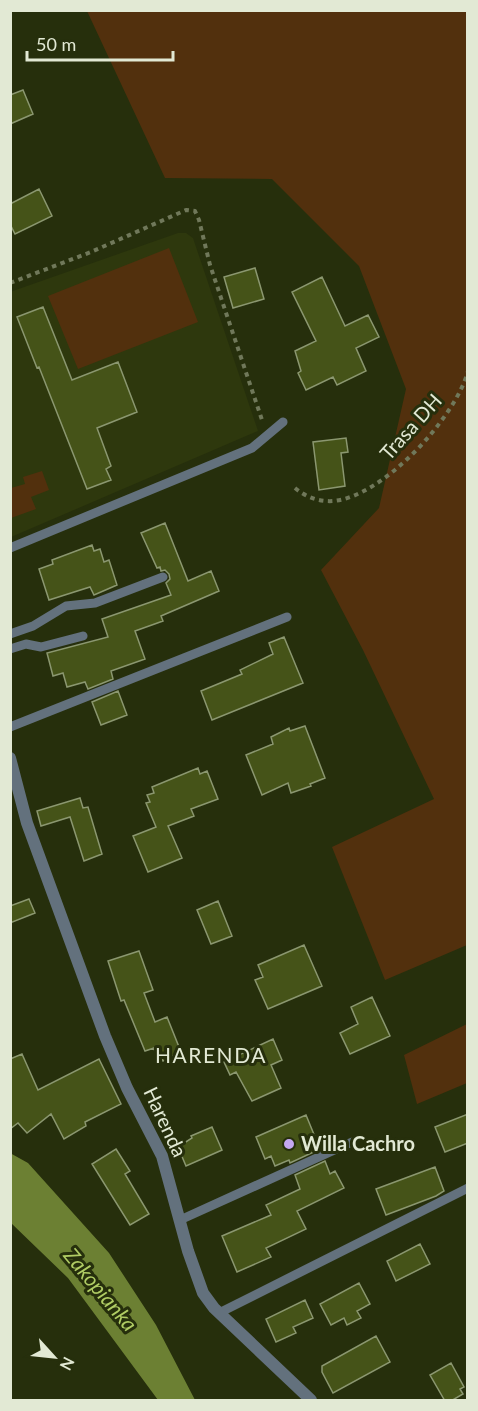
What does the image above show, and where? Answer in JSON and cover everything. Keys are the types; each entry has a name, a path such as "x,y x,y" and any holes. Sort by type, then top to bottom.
{"street":[{"name":"Harenda","path":"10,758 27,823 105,1036 127,1088 162,1156 185,1240 203,1293 219,1313 310,1401"}],"lane":[{"path":"10,548 252,448 283,422"},
{"path":"10,634 33,626 66,606 95,603 163,578"},
{"path":"10,727 287,617"},
{"path":"10,649 26,644 41,647 82,636"},
{"path":"180,1220 352,1142"},
{"path":"219,1313 468,1188"}],"path":[{"path":"10,283 91,252 186,210 195,211 210,265 267,435"},
{"name":"Trasa DH","path":"295,488 304,496 334,501 352,497 370,488 398,468 435,429 464,387 468,371"}],"shaded area":[{"path":"87,11 467,11 467,945 385,980 332,847 434,799 363,650 321,570 379,508 406,389 359,266 272,179 165,178"},
{"path":"178,233 186,233 193,238 258,431 11,537 10,292"},
{"path":"169,248 198,322 78,369 48,296"},
{"path":"42,471 49,490 31,497 36,509 11,518 11,488 25,484 23,477"},
{"path":"467,1024 467,1083 417,1104 404,1055"}],"water":[{"name":"Zakopianka","path":"10,1153 28,1163 109,1253 156,1325 195,1400 158,1400 68,1278 11,1223"}],"building":[{"path":"23,90 33,114 10,124 10,95"},
{"path":"39,189 52,216 15,234 10,224 10,204"},
{"path":"255,268 264,299 233,308 224,277"},
{"path":"322,277 345,326 368,315 379,337 356,348 366,371 337,385 333,377 306,390 298,373 301,371 295,351 316,341 292,292"},
{"path":"43,307 72,380 118,362 137,412 97,428 111,466 106,469 111,480 87,489 17,317"},
{"path":"346,438 348,452 341,453 345,486 319,490 313,442"},
{"path":"165,523 188,581 211,571 219,591 161,616 163,621 135,631 145,659 111,671 113,679 88,689 85,682 67,687 63,673 53,676 47,653 108,637 102,619 171,595 166,583 170,579 169,574 165,570 161,571 160,567 157,568 141,533"},
{"path":"92,545 94,551 100,549 104,562 109,560 117,585 94,595 90,587 49,600 39,569 53,564 52,560"},
{"path":"284,637 303,683 212,720 201,691 242,674 240,670 273,654 269,643"},
{"path":"118,691 127,715 101,725 92,702"},
{"path":"305,726 325,778 291,793 288,783 262,795 246,755 273,744 271,737 289,728 290,731"},
{"path":"198,768 200,774 207,771 218,799 191,809 194,816 168,826 182,858 148,872 133,836 156,827 146,803 150,802 147,795 154,793 152,787"},
{"path":"80,798 83,808 88,807 102,854 84,861 70,817 41,826 37,811"},
{"path":"29,899 35,913 10,923 10,906"},
{"path":"218,901 232,936 211,944 197,910"},
{"path":"304,945 322,986 268,1009 255,980 263,977 258,965"},
{"path":"139,951 153,990 144,993 155,1022 167,1017 181,1052 163,1061 154,1048 145,1051 124,1000 121,1001 108,961"},
{"path":"372,997 390,1036 350,1054 340,1033 358,1024 351,1007"},
{"path":"273,1039 282,1060 271,1065 281,1088 252,1101 236,1072 230,1075 224,1062"},
{"path":"22,1054 38,1090 99,1059 121,1104 85,1122 86,1126 64,1139 51,1114 27,1133 18,1123 10,1129 10,1059"},
{"path":"468,1114 468,1143 445,1152 435,1127"},
{"name":"Willa Cachro","path":"306,1115 320,1149 290,1163 289,1160 275,1166 271,1156 265,1159 256,1137"},
{"path":"212,1127 222,1150 186,1166 178,1147 192,1138 191,1136"},
{"path":"116,1149 130,1171 125,1174 149,1214 130,1225 92,1164"},
{"path":"325,1161 330,1174 335,1171 344,1188 297,1211 306,1229 266,1248 271,1257 237,1272 222,1236 271,1215 266,1205 300,1189 295,1175"},
{"path":"435,1167 444,1191 386,1215 376,1189"},
{"path":"420,1244 430,1264 396,1281 387,1261"},
{"path":"359,1283 370,1304 357,1311 361,1318 347,1325 344,1318 331,1325 320,1304"},
{"path":"305,1300 313,1318 293,1327 296,1333 276,1342 266,1319"},
{"path":"376,1336 390,1362 333,1393 322,1372 322,1366"},
{"path":"451,1363 464,1387 460,1389 463,1394 451,1401 445,1401 430,1375"}],"place":[{"name":"Willa Cachro","path":"289,1144"}],"district":[{"name":"HARENDA","path":"211,1056"}]}
